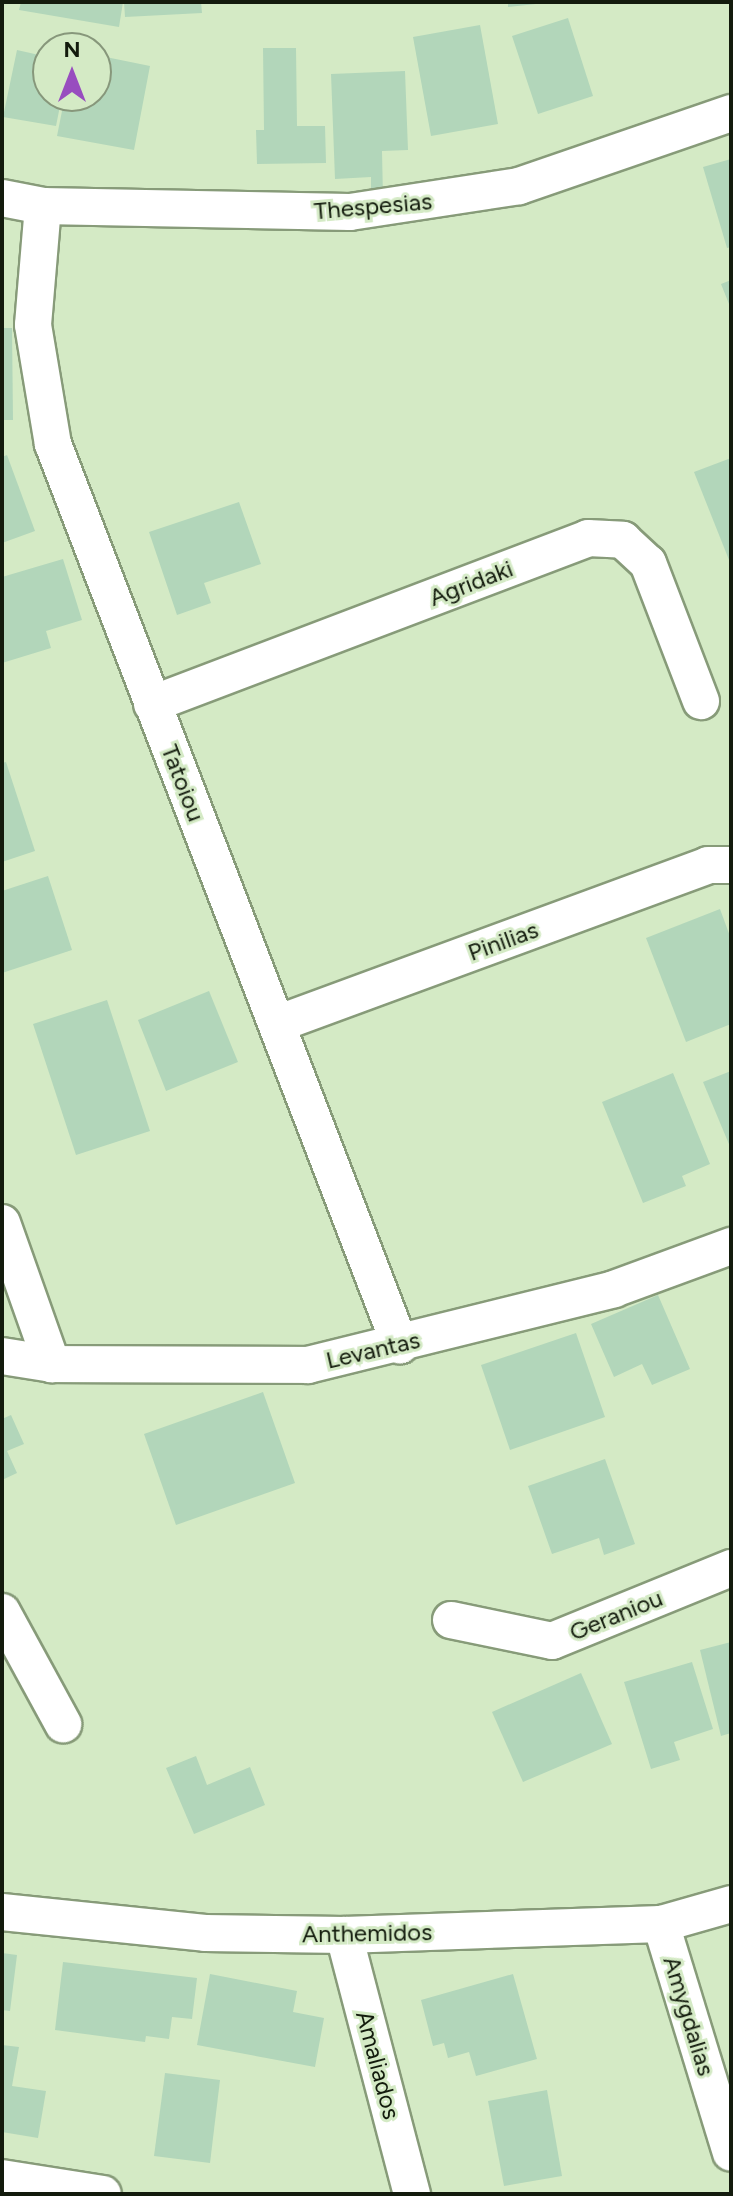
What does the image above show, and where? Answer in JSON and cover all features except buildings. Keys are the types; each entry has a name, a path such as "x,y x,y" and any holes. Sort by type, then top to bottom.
{"street":[{"name":"Thespesias","path":"2,198 43,206 350,212 473,197 519,186 731,113"},
{"name":"Tatoiou","path":"43,206 33,325 53,444 400,1345"},
{"name":"Agridaki","path":"152,704 588,538 623,540 648,563 701,701"},
{"name":"Pinilias","path":"277,1024 708,865 731,865"},
{"path":"2,1223 52,1364"},
{"name":"Levantas","path":"2,1356 52,1364 308,1365 400,1345 614,1289 731,1246"},
{"name":"Geraniou","path":"451,1620 552,1641 731,1568"},
{"path":"2,1612 63,1724"},
{"name":"Anthemidos","path":"2,1912 205,1933 344,1935 661,1924 731,1904"},
{"name":"Amygdalias","path":"661,1924 731,2153"},
{"name":"Amaliados","path":"344,1935 412,2194"},
{"path":"2,2178 103,2194"}]}
